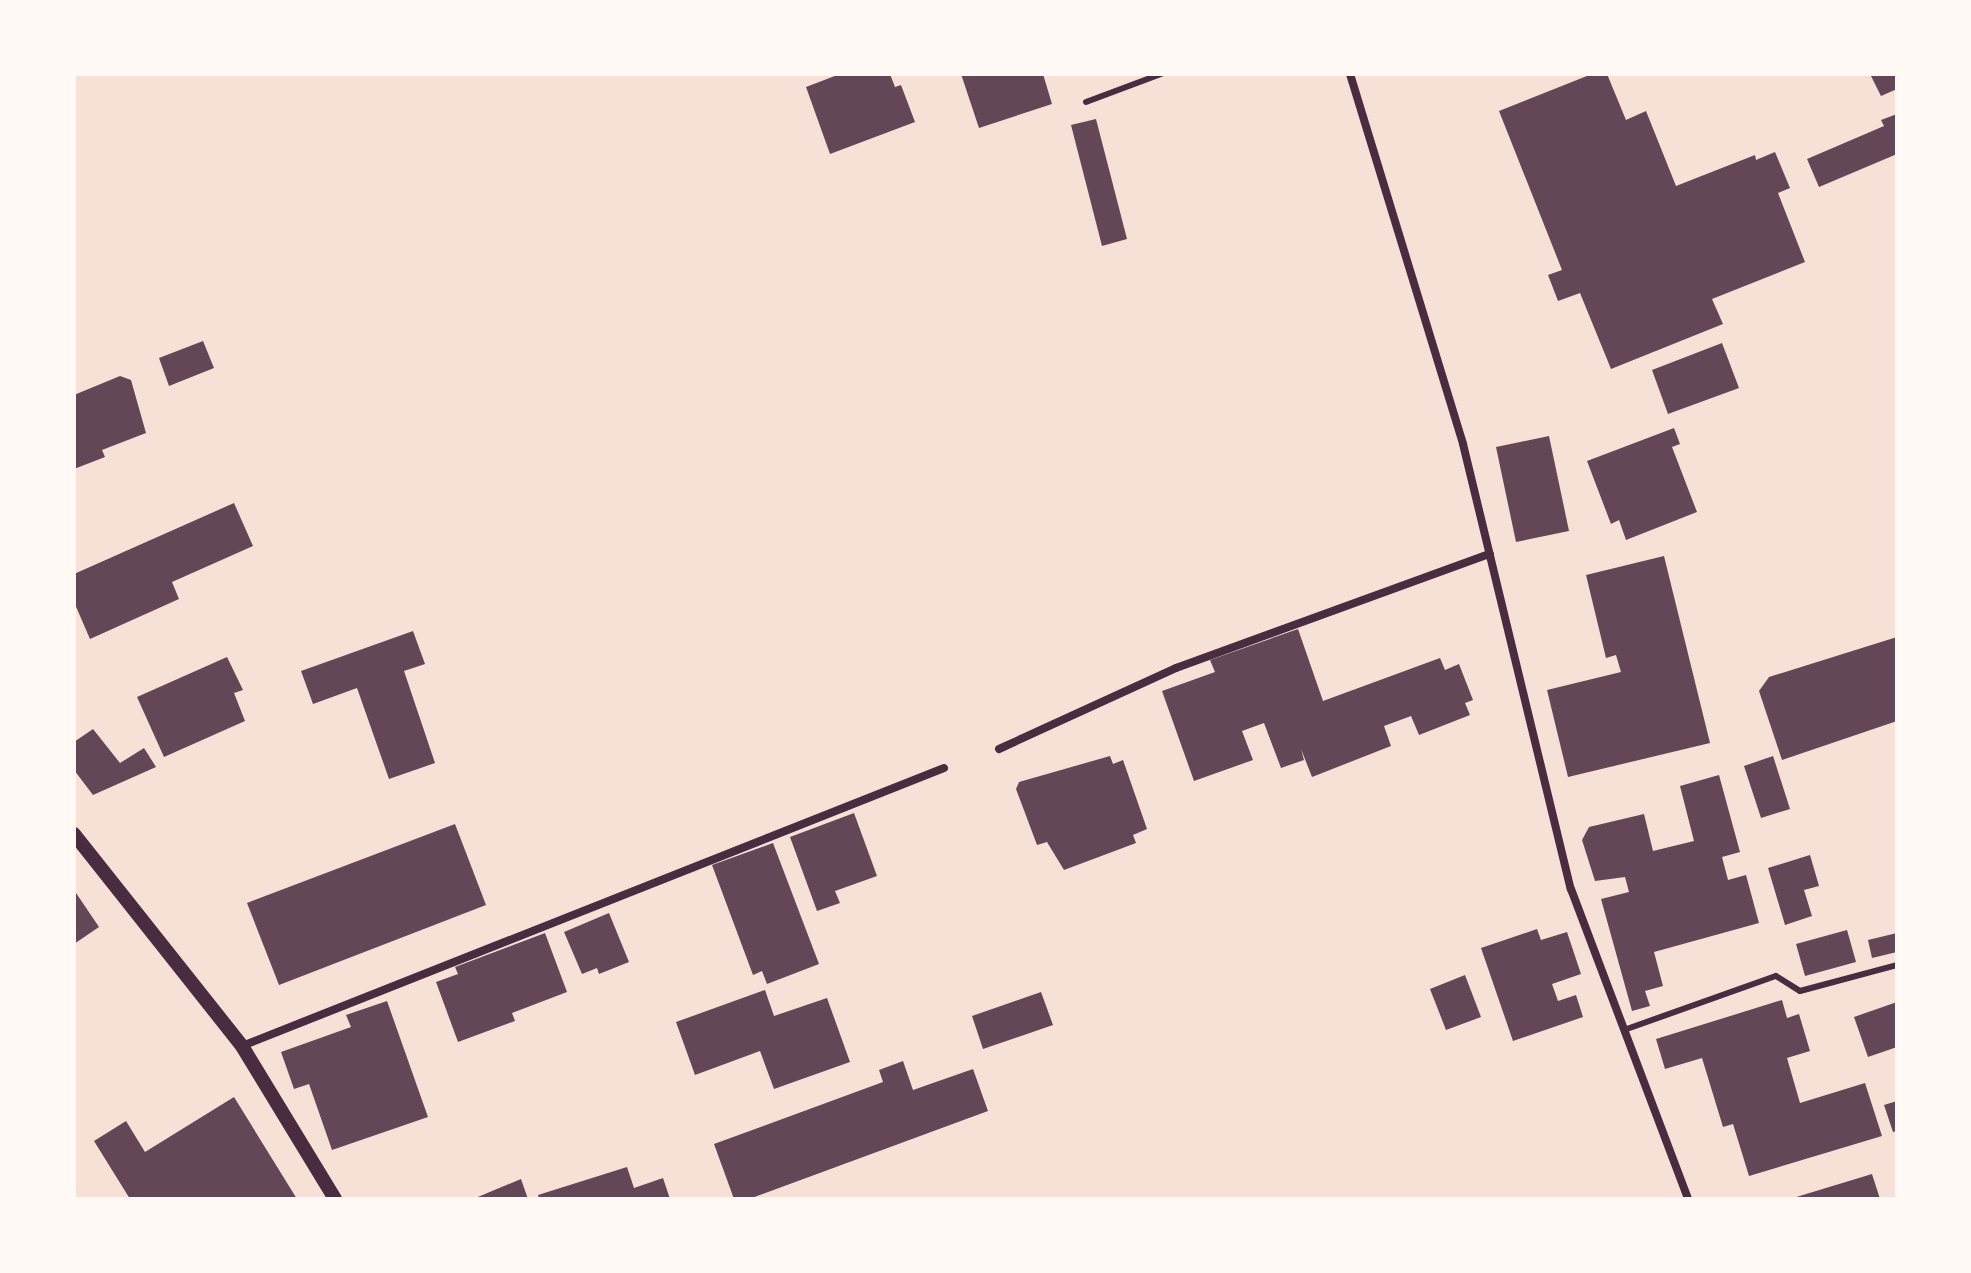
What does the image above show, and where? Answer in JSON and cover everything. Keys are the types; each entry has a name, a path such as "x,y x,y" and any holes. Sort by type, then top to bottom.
{"street":[{"path":"1350,74 1463,444 1571,889 1688,1199"},
{"path":"999,749 1176,668 1490,554"},
{"path":"242,1046 944,768"},
{"path":"74,834 242,1046 335,1199"}],"lane":[{"path":"1086,102 1161,74"},
{"path":"1624,1030 1776,976 1800,991 1897,965"}],"building":[{"path":"840,74 890,74 895,87 901,85 915,122 830,154 806,87"},
{"path":"961,74 1043,74 1052,104 979,128"},
{"path":"1592,74 1607,74 1626,120 1646,111 1676,186 1755,155 1756,160 1775,152 1790,188 1778,193 1805,262 1712,299 1723,324 1611,369 1580,293 1558,301 1548,275 1562,270 1499,111"},
{"path":"1870,74 1897,74 1897,89 1881,96"},
{"path":"1897,114 1897,154 1819,187 1807,159 1884,126 1881,120"},
{"path":"1096,119 1127,239 1102,246 1071,125"},
{"path":"203,341 214,368 169,386 159,358"},
{"path":"1722,343 1739,388 1668,414 1652,370"},
{"path":"120,376 131,380 146,433 102,450 105,457 74,469 74,395"},
{"path":"1674,428 1680,444 1672,447 1697,512 1626,540 1619,520 1611,524 1587,461"},
{"path":"1549,436 1569,531 1516,542 1496,447"},
{"path":"234,503 253,546 172,582 179,599 90,639 74,602 74,574"},
{"path":"1664,556 1710,743 1568,777 1547,690 1621,672 1616,655 1606,658 1586,575"},
{"path":"1298,629 1323,701 1440,658 1445,670 1459,664 1473,700 1465,703 1470,715 1419,735 1411,716 1384,726 1391,746 1312,777 1301,749 1304,760 1281,768 1264,723 1242,731 1253,760 1194,781 1162,691 1215,672 1210,660"},
{"path":"413,631 425,664 404,671 435,763 389,779 357,688 313,704 301,671"},
{"path":"1897,637 1897,721 1782,760 1759,691 1769,677"},
{"path":"227,657 243,690 234,693 245,721 164,757 137,697"},
{"path":"93,729 120,763 144,748 156,767 93,795 74,770 74,742"},
{"path":"1110,756 1113,764 1123,760 1147,829 1133,835 1136,843 1064,870 1047,842 1037,845 1016,789 1019,782"},
{"path":"1773,756 1790,809 1761,818 1744,766"},
{"path":"1719,775 1740,852 1722,857 1728,880 1746,875 1759,923 1654,952 1663,986 1645,991 1650,1006 1632,1011 1601,899 1629,892 1625,877 1595,881 1582,840 1589,827 1644,814 1653,851 1694,841 1680,786"},
{"path":"854,813 877,876 835,891 840,903 817,911 790,837"},
{"path":"455,824 486,905 279,985 247,903"},
{"path":"773,843 819,964 767,984 762,971 753,975 712,865"},
{"path":"1810,855 1819,886 1804,890 1812,916 1785,925 1768,868"},
{"path":"74,890 99,927 74,944"},
{"path":"609,913 629,962 599,974 597,968 582,974 564,932"},
{"path":"1537,929 1541,940 1567,932 1581,974 1552,984 1558,1001 1576,995 1583,1017 1513,1041 1481,948"},
{"path":"1847,930 1856,962 1805,976 1796,944"},
{"path":"545,933 567,992 512,1013 515,1021 458,1042 436,982 458,974 455,967"},
{"path":"1897,933 1897,952 1872,958 1868,940"},
{"path":"1465,975 1481,1017 1446,1030 1430,989"},
{"path":"765,990 774,1016 827,998 850,1062 774,1089 760,1051 695,1075 676,1022"},
{"path":"1041,992 1053,1025 983,1049 972,1016"},
{"path":"1782,1000 1787,1018 1799,1014 1810,1051 1787,1058 1800,1103 1865,1083 1882,1136 1749,1176 1733,1124 1723,1127 1702,1058 1665,1069 1656,1039"},
{"path":"387,1001 428,1117 332,1150 309,1084 294,1089 281,1052 351,1027 346,1015"},
{"path":"1897,1002 1897,1047 1868,1057 1854,1017"},
{"path":"903,1061 913,1090 973,1069 988,1111 749,1199 734,1199 714,1144 883,1082 879,1070"},
{"path":"234,1097 297,1199 130,1199 94,1141 126,1121 145,1152"},
{"path":"1897,1101 1897,1131 1893,1132 1884,1105"},
{"path":"627,1167 634,1188 663,1178 670,1199 539,1199 538,1195"},
{"path":"1872,1174 1880,1199 1793,1199 1793,1198"},
{"path":"521,1179 528,1199 473,1199"}]}
